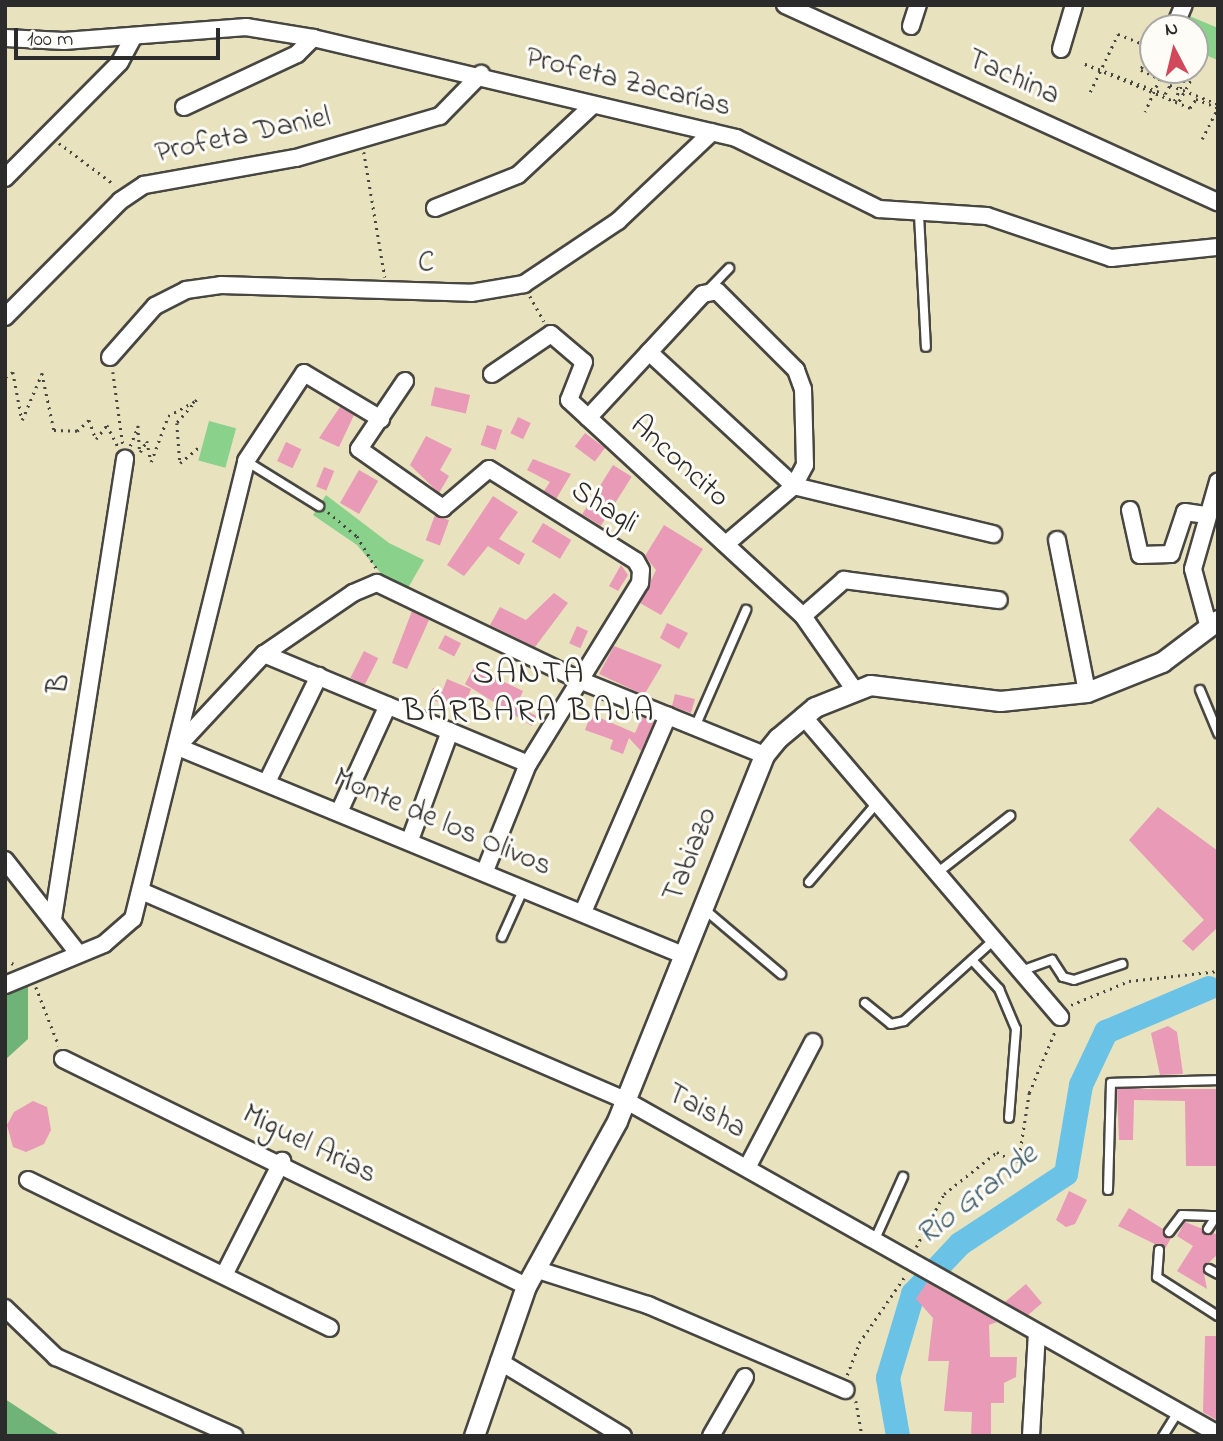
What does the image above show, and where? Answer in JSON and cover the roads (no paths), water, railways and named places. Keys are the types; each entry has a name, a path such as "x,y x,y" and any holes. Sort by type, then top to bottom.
{"street":[{"name":"Tachina","path":"785,5 1218,202"},
{"path":"911,26 918,5"},
{"path":"1061,49 1074,5"},
{"name":"Profeta Zacarías","path":"6,38 133,38 246,27 313,38 481,74 593,105 712,132 761,149 851,199 919,215 987,216 1111,258 1218,247"},
{"path":"5,178 120,62 133,38"},
{"path":"184,107 297,54 313,38"},
{"name":"Profeta Daniel","path":"5,317 129,195 177,176 296,158 440,116 481,74"},
{"path":"435,208 518,175 593,105"},
{"name":"C","path":"110,357 155,306 186,290 387,290 471,293 524,284 618,221 712,132"},
{"path":"588,418 709,289 796,370 803,389 806,458 794,486 727,543"},
{"name":"Anconcito","path":"492,374 503,372 551,334 584,362 566,395 803,616 854,689"},
{"path":"649,352 794,486 993,534"},
{"path":"5,985 30,971 121,934 141,891 246,461 304,373 381,419"},
{"name":"Shagli","path":"405,381 359,449 440,507 489,469 636,561 640,583 577,679 528,764 485,872"},
{"name":"B","path":"53,919 125,459"},
{"path":"1214,624 1193,578 1218,482"},
{"path":"1130,510 1140,555 1171,554 1185,512 1208,515"},
{"path":"1057,540 1087,692"},
{"path":"803,616 844,580 999,600"},
{"path":"178,747 264,654 377,583 577,679 764,755"},
{"name":"Tabiazo","path":"474,1436 530,1278 625,1100 764,755 803,716 854,689 892,684 1000,701 1087,692 1162,663 1214,624"},
{"path":"264,654 528,764"},
{"path":"268,780 319,676"},
{"path":"340,810 388,705"},
{"path":"583,912 668,716"},
{"path":"803,716 1060,1017"},
{"path":"410,840 450,731"},
{"name":"Monte de los Olivos","path":"178,747 268,780 683,955"},
{"path":"5,860 78,953"},
{"name":"Taisha","path":"141,891 625,1100 876,1237 1037,1334 1177,1414 1218,1434"},
{"path":"748,1166 813,1042"},
{"name":"Miguel Arias","path":"64,1059 530,1278 648,1305 845,1390"},
{"path":"225,1273 282,1161"},
{"path":"28,1180 225,1273 330,1328"},
{"path":"5,1308 56,1357 234,1436"},
{"path":"1031,1436 1037,1334"},
{"path":"499,1361 624,1436"},
{"path":"711,1436 745,1377"}],"lane":[{"path":"919,215 926,347"},
{"path":"709,289 729,268"},
{"path":"246,461 319,506"},
{"path":"695,727 746,610"},
{"path":"1200,690 1218,733"},
{"path":"809,882 877,803"},
{"path":"937,873 1010,816"},
{"path":"502,937 524,888"},
{"path":"702,908 781,974"},
{"path":"865,1003 891,1024 904,1021 994,940"},
{"path":"972,960 999,989 1016,1028 1009,1118"},
{"path":"1021,971 1052,960 1063,977 1074,980 1122,964"},
{"path":"1108,1190 1111,1083 1218,1080"},
{"path":"876,1237 903,1177"},
{"path":"1168,1232 1182,1215 1217,1216"},
{"path":"1208,1229 1217,1216"},
{"path":"1159,1250 1157,1277 1218,1316"},
{"path":"1209,1269 1218,1274"},
{"path":"1163,1436 1177,1414"}],"waterway":[{"name":"Rio Grande","path":"898,1436 888,1378 913,1294 960,1244 1066,1174 1081,1085 1106,1032 1209,988"}],"district":[{"name":"SANTA BÁRBARA BAJA","path":"529,694"}]}
